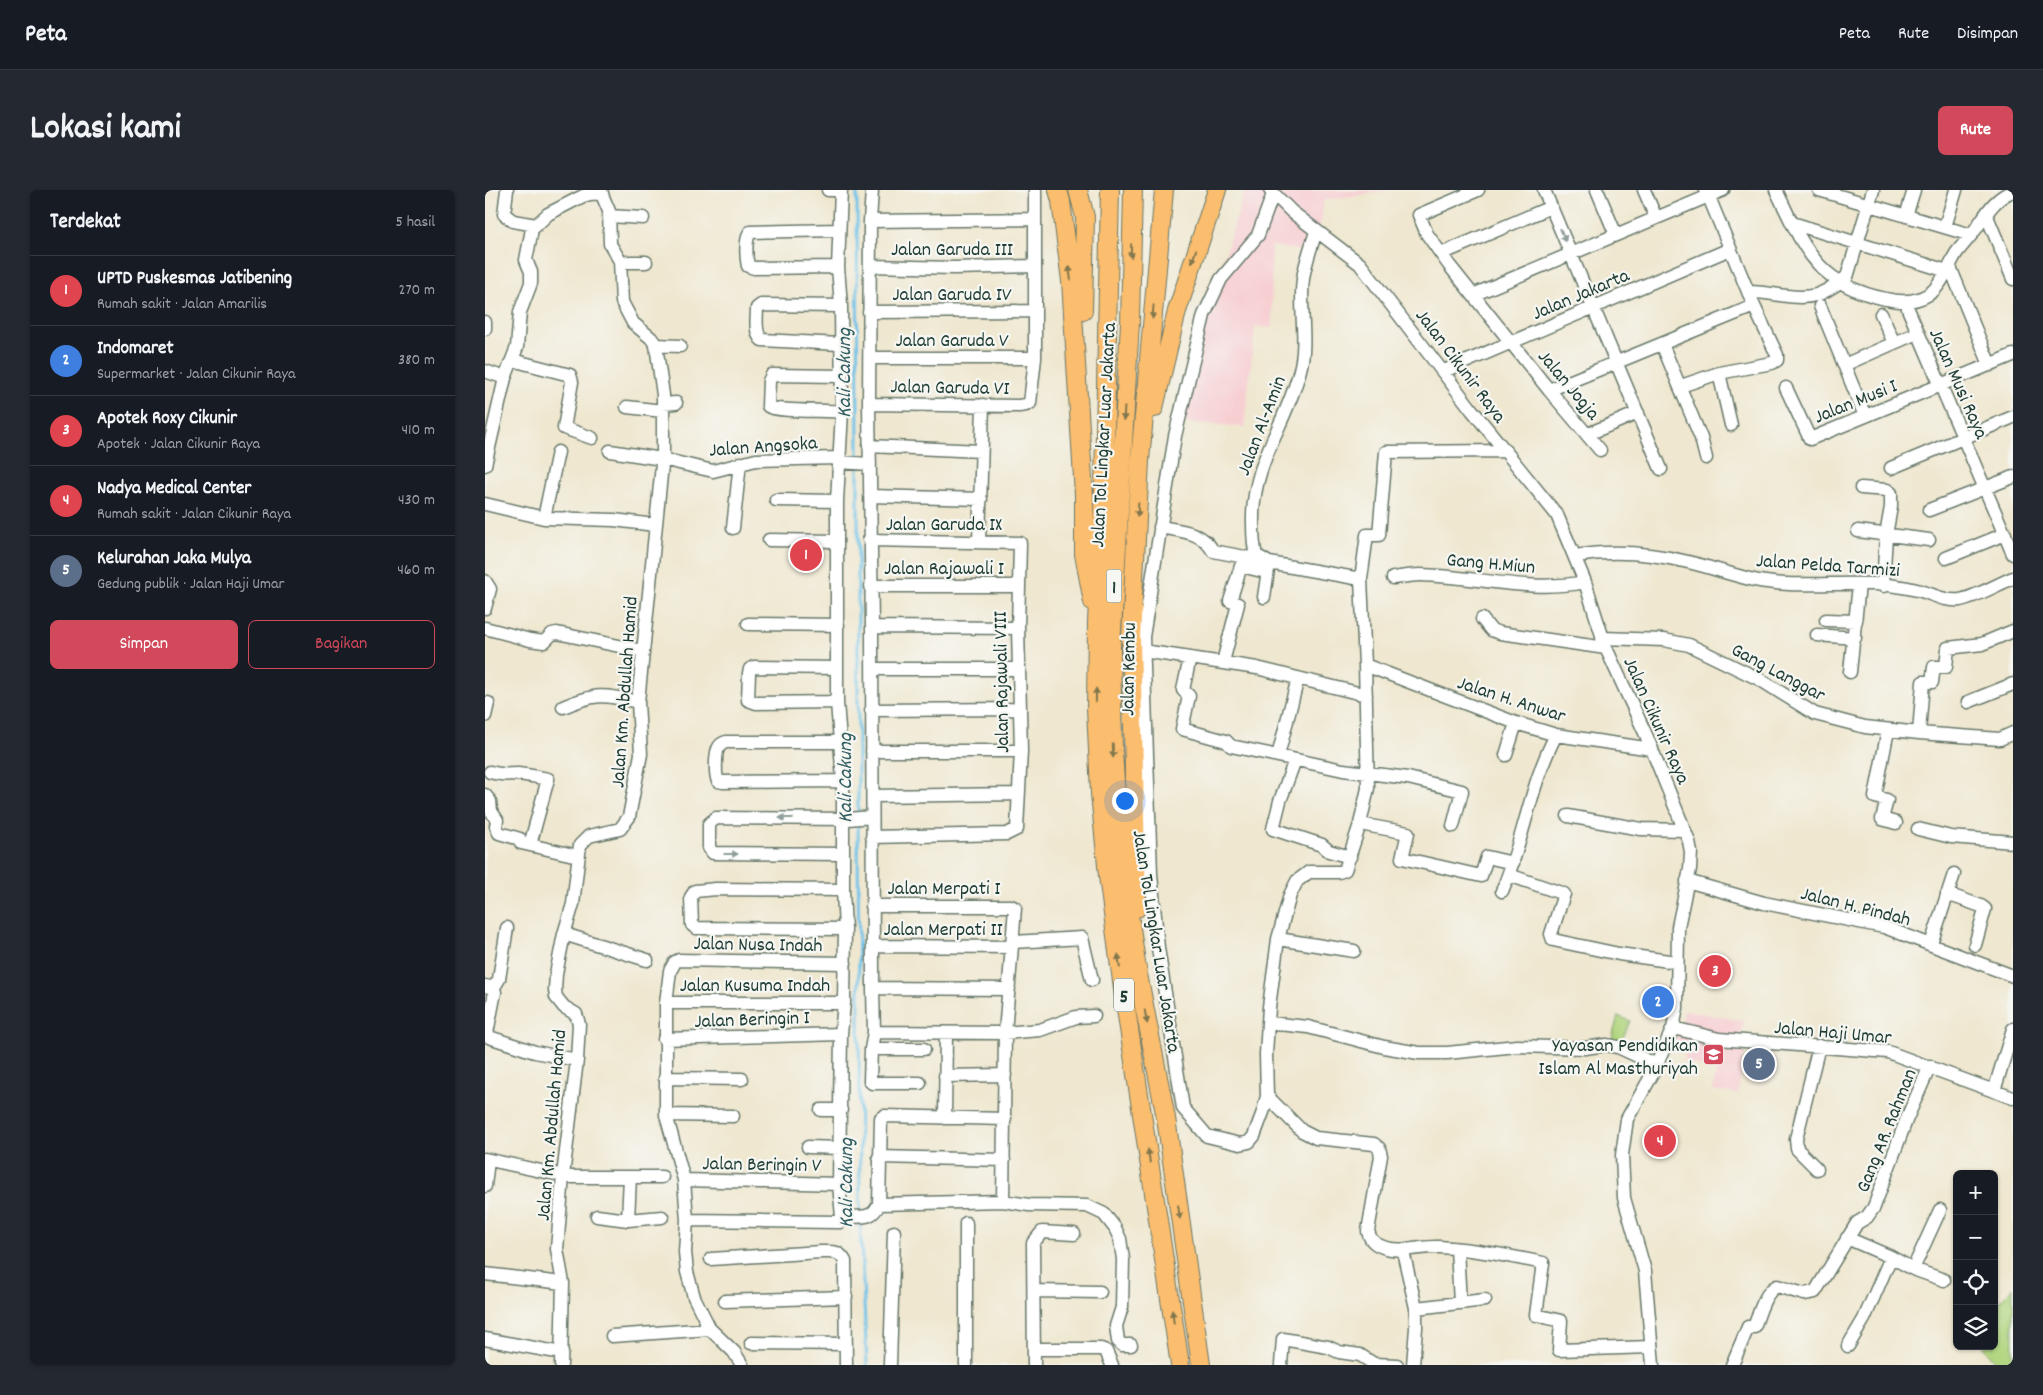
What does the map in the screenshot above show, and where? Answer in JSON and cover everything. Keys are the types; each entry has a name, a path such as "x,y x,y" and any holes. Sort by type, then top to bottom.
{"highway":[{"path":"1058,190 1071,281 1084,495 1084,554 1097,622"},
{"path":"1078,190 1085,217 1083,366 1079,409"},
{"path":"1140,461 1177,311 1217,190"},
{"path":"1137,969 1137,857 1131,637 1140,461 1164,192"},
{"name":"Jalan Tol Lingkar Luar Jakarta","path":"1110,195 1104,484 1097,622 1096,708 1100,793 1108,876 1123,989 1180,1365"},
{"name":"Jalan Tol Lingkar Luar Jakarta","path":"1133,196 1130,323 1111,648 1113,751 1120,853 1137,969 1166,1118 1201,1365"}],"street":[{"path":"507,190 504,214 513,221 536,225"},
{"path":"687,1220 840,1222 844,1217 839,1184 841,1034 845,964 843,854 845,818 839,781 841,742 837,702 837,500 842,461 841,306 838,266 841,190 828,190"},
{"path":"872,190 870,221 869,446 866,463 870,496 869,540 872,628 873,796 869,818 873,837 872,906 875,1032 871,1047 871,1082 920,1083"},
{"path":"1035,190 1035,358"},
{"name":"Jalan Jogja","path":"1478,190 1419,215 1427,234 1549,390 1600,450"},
{"path":"1544,190 1661,469"},
{"path":"1597,190 1616,235"},
{"path":"1644,190 1656,218"},
{"path":"1473,294 1656,218 1707,193 1723,190"},
{"path":"1775,190 1804,247 1817,264 1839,283 1868,295 1889,300 1909,301 1926,296 1934,290 1949,269 1957,252 1995,201 2013,191"},
{"path":"1819,190 1971,235"},
{"path":"1748,292 1763,291 1789,296 1815,295 1847,277 1873,190"},
{"path":"1906,216 1914,190"},
{"path":"1945,227 1957,190"},
{"path":"485,465 505,378 517,347 519,317 531,283 531,272 526,260 530,235 536,225 548,214 583,196 601,192 609,211 610,244 620,261 622,302 633,323 651,338 656,345 679,346"},
{"name":"Jalan Cikunir Raya","path":"1271,192 1316,232 1360,264 1557,515 1585,582 1604,643 1652,749 1684,830 1691,852 1678,927 1677,1008 1673,1028 1657,1065 1627,1119 1621,1167 1624,1198 1645,1271 1653,1365"},
{"name":"Jalan Kembu","path":"1267,1096 1258,1128 1251,1140 1243,1144 1207,1136 1183,1108 1164,994 1151,874 1143,651 1147,605 1175,436 1204,316 1221,279 1258,235 1271,192"},
{"path":"1681,386 1719,373 1772,363 1777,360 1777,354 1753,306 1707,193"},
{"path":"1441,254 1551,207"},
{"path":"1985,214 2013,279"},
{"path":"609,216 643,218"},
{"path":"870,221 1035,219"},
{"path":"1792,223 1949,269"},
{"path":"838,230 750,232 748,234 747,259 749,266 754,268 838,266"},
{"name":"Jalan Al-Amin","path":"1265,562 1256,554 1253,542 1254,496 1269,446 1282,420 1301,369 1303,354 1303,279 1316,232"},
{"name":"Jalan Jakarta","path":"1444,371 1730,249"},
{"path":"627,262 646,262"},
{"name":"Jalan Garuda III","path":"870,266 955,268 1034,266"},
{"path":"1949,269 1990,365"},
{"path":"840,344 762,340 757,334 757,308 761,306 841,306"},
{"path":"1549,390 1753,306"},
{"path":"1820,306 1865,416"},
{"name":"Jalan Musi Raya","path":"1908,309 2013,554"},
{"name":"Jalan Garuda IV","path":"869,312 1035,311"},
{"path":"1881,314 1894,343"},
{"path":"485,322 485,329"},
{"path":"1844,365 1917,333"},
{"path":"1662,344 1681,386 1701,438 1706,458"},
{"name":"Jalan Km. Abdullah Hamid","path":"561,1359 563,1283 557,1249 563,1176 577,1060 578,1019 576,1014 559,1002 555,990 556,974 564,934 573,904 581,845 589,836 620,829 629,817 637,783 641,754 638,702 667,406 656,345"},
{"name":"Jalan Musi I","path":"1786,388 1810,439 2013,355"},
{"name":"Jalan Garuda V","path":"870,358 1035,358"},
{"name":"Jalan Garuda VI","path":"869,404 1023,406 1030,403 1035,358"},
{"path":"512,360 570,375 572,382 564,428 592,438"},
{"path":"485,371 505,378"},
{"path":"1719,373 1731,425"},
{"path":"841,376 772,375 769,381 768,406 770,408 842,412"},
{"path":"979,542 983,404"},
{"path":"627,407 667,406"},
{"path":"1588,434 1638,413"},
{"path":"1891,468 2013,417"},
{"path":"869,446 981,450"},
{"name":"Jalan Angsoka","path":"609,451 662,457 713,471 757,460 866,463"},
{"path":"1505,451 1386,452 1379,535 1367,535 1361,578 1366,695 1367,799 1345,870 1339,872 1309,872 1297,881 1290,895 1278,939 1265,1054 1267,1096 1302,1131 1316,1138 1374,1144 1379,1148 1381,1156 1368,1231 1369,1238 1377,1244 1385,1248 1403,1251 1420,1248 1481,1251 1543,1263 1536,1314 1561,1321 1559,1350 1651,1346"},
{"path":"544,518 558,452"},
{"path":"733,528 740,463"},
{"path":"1929,510 2013,477"},
{"path":"1861,488 1891,492 1883,586"},
{"path":"870,496 981,499"},
{"path":"776,500 837,500"},
{"path":"485,504 544,518 614,520 655,526"},
{"path":"1159,527 1197,534 1213,551 1361,578"},
{"path":"1858,531 1929,540"},
{"path":"1946,558 2005,534"},
{"path":"769,540 837,541"},
{"name":"Jalan Garuda IX","path":"869,540 1019,542"},
{"name":"Jalan Rajawali VIII","path":"873,837 1007,834 1014,831 1018,822 1021,751 1018,628 1019,542"},
{"name":"Jalan Pelda Tarmizi","path":"1575,556 1593,553 1616,553 1672,559 1773,583 1883,586 1918,590 1934,597 1960,600 2013,578"},
{"path":"1264,597 1265,562"},
{"path":"1223,662 1238,604 1230,601 1241,566 1262,570 1265,562"},
{"name":"Gang H.Miun","path":"1393,578 1420,575 1527,585 1563,585 1585,582"},
{"path":"485,581 490,589 485,608"},
{"path":"1850,672 1855,638 1859,584"},
{"name":"Jalan Rajawali I","path":"871,586 1018,586"},
{"name":"Gang Langgar","path":"1483,619 1491,630 1500,633 1604,643 1664,640 1689,646 1759,679 1815,714 1865,727 2000,739 2013,733"},
{"path":"1826,620 1856,621"},
{"path":"748,624 837,624"},
{"path":"485,628 544,642 552,634 557,633 643,651"},
{"path":"872,628 1018,628"},
{"path":"1919,733 1923,682 1932,682 1934,667 1946,667 1948,648 1982,644 2013,631"},
{"path":"1817,635 1855,638"},
{"path":"1143,651 1223,662 1366,695"},
{"path":"1190,658 1183,690 1189,696 1182,729 1226,740 1231,746 1343,770 1407,778 1462,792 1453,826"},
{"name":"Jalan H. Anwar","path":"1365,665 1516,723 1556,735 1652,749"},
{"path":"837,668 754,667 750,669 749,673 748,700 750,702 837,702"},
{"path":"872,669 1019,669"},
{"path":"1278,756 1298,678"},
{"path":"1968,702 2013,684"},
{"path":"563,707 593,696 610,696 638,702"},
{"path":"485,702 488,703 485,716"},
{"path":"871,710 1020,709"},
{"path":"1506,755 1516,723"},
{"path":"1888,730 1875,797 1887,800 1882,819 1896,822"},
{"path":"1502,891 1513,863 1538,775 1556,735"},
{"path":"839,781 720,782 716,777 717,750 720,745 726,742 841,742"},
{"path":"872,752 1021,751"},
{"path":"1295,760 1280,801 1273,829 1322,845 1329,851 1350,856"},
{"path":"530,845 548,779 522,774 504,776 487,772 485,794 490,801 491,811 497,820 496,826 499,833 520,839 521,842 530,845 578,856"},
{"path":"873,796 1019,794"},
{"path":"1568,816 1641,829 1684,830"},
{"path":"843,854 713,853 709,848 709,824 715,818 869,818"},
{"path":"1360,824 1408,833 1402,858 1481,876 1487,857 1513,863"},
{"path":"1918,829 1951,837 2013,842"},
{"path":"1931,944 1954,874"},
{"path":"1509,875 1564,894 1551,934 1553,940 1619,954 1677,962"},
{"name":"Jalan H. Pindah","path":"1687,881 1765,903 1884,927 2013,976"},
{"path":"843,890 716,890 693,893 691,904 693,927 845,929"},
{"path":"1947,894 1985,909 1975,945"},
{"name":"Jalan Merpati I","path":"872,906 1011,906 1015,908 1013,944"},
{"path":"507,928 499,979 489,987 495,995 486,1038 535,1052 577,1060"},
{"path":"564,934 647,960"},
{"name":"Jalan Merpati II","path":"873,946 1013,944 1082,938 1092,980"},
{"path":"1278,939 1354,951"},
{"path":"1003,1201 1005,1033 1013,944"},
{"name":"Jalan Nusa Indah","path":"666,1003 670,971 679,960 845,964"},
{"path":"873,988 1009,989"},
{"path":"666,1003 664,1039 666,1115 683,1180 687,1220 685,1252 687,1272 693,1297 710,1329 734,1352 742,1365"},
{"name":"Jalan Kusuma Indah","path":"666,1003 844,1003"},
{"path":"875,1032 1005,1033 1040,1030 1076,1017 1094,1016"},
{"path":"1269,1023 1308,1027 1384,1047 1419,1053 1447,1053 1517,1046 1585,1048 1606,1045 1618,1047 1657,1065"},
{"name":"Jalan Haji Umar","path":"1673,1028 1719,1039 1888,1052 2013,1098"},
{"path":"1993,1091 2013,1029"},
{"path":"945,1118 946,1033"},
{"name":"Jalan Beringin I","path":"664,1039 841,1034"},
{"path":"1817,1169 1797,1149 1796,1139 1819,1046"},
{"path":"871,1047 924,1049"},
{"name":"Gang AR. Rahman","path":"1732,1365 1748,1327 1754,1327 1766,1298 1773,1288 1777,1286 1804,1294 1815,1292 1857,1223 1867,1217 1874,1207 1910,1110 1930,1066"},
{"path":"945,1076 1005,1075"},
{"path":"665,1078 741,1079"},
{"path":"821,1110 841,1110"},
{"path":"666,1115 733,1116"},
{"path":"844,1217 869,1217 879,1204 880,1122 884,1116 1005,1119"},
{"path":"808,1147 840,1148"},
{"path":"879,1156 1004,1160"},
{"path":"485,1186 487,1159 563,1176 662,1177"},
{"path":"628,1220 629,1177"},
{"name":"Jalan Beringin V","path":"683,1180 839,1184"},
{"path":"879,1204 1003,1201 1029,1205 1087,1206 1105,1214 1120,1239 1123,1259 1122,1307 1116,1326 1118,1340 1122,1345 1131,1345"},
{"path":"1913,1269 1940,1210"},
{"path":"597,1216 628,1220 662,1217"},
{"path":"966,1223 966,1365"},
{"path":"890,1365 894,1232"},
{"path":"1034,1365 1033,1243 1042,1232 1074,1234"},
{"path":"1847,1238 1891,1257 1913,1269 1944,1280"},
{"path":"1457,1249 1460,1303"},
{"path":"1403,1251 1416,1308 1413,1365"},
{"path":"711,1259 838,1252 841,1254 845,1260 846,1365"},
{"path":"1848,1346 1865,1319 1891,1257"},
{"path":"485,1274 563,1283"},
{"path":"1034,1291 1099,1292"},
{"path":"725,1302 846,1297"},
{"path":"1416,1308 1485,1300"},
{"path":"612,1336 710,1329"},
{"path":"485,1339 561,1359"},
{"path":"1281,1365 1283,1339 1360,1355 1373,1364 1397,1365"},
{"path":"751,1343 846,1344"},
{"path":"1034,1349 1101,1350 1105,1351 1113,1365"}],"shaded area":[{"path":"1245,190 1389,191 1324,200 1321,222 1310,252 1271,246 1272,328 1255,326 1244,427 1173,421"},
{"name":"Yayasan Pendidikan Islam Al Masthuriyah","path":"1684,1010 1743,1021 1740,1045 1745,1047 1738,1094 1712,1090 1717,1071 1683,1061 1686,1050 1673,1046 1681,1028"}],"green space":[{"path":"1618,1016 1630,1021 1621,1042 1612,1038"},
{"path":"2013,1287 2013,1365 1999,1365 1986,1350 1998,1350 1998,1304"}],"waterway":[{"name":"Kali Cakung","path":"857,190 858,460"},
{"name":"Kali Cakung","path":"858,466 858,815"},
{"name":"Kali Cakung","path":"858,821 860,1215"},
{"name":"Kali Cakung","path":"860,1221 867,1365"}],"place":[{"name":"UPTD Puskesmas Jatibening","path":"806,555"},
{"name":"Apotek Roxy Cikunir","path":"1715,971"},
{"name":"Indomaret","path":"1658,1002"},
{"name":"Yayasan Pendidikan Islam Al Masthuriyah","path":"1714,1055"},
{"name":"Kelurahan Jaka Mulya","path":"1759,1064"},
{"name":"Nadya Medical Center","path":"1660,1141"}]}
